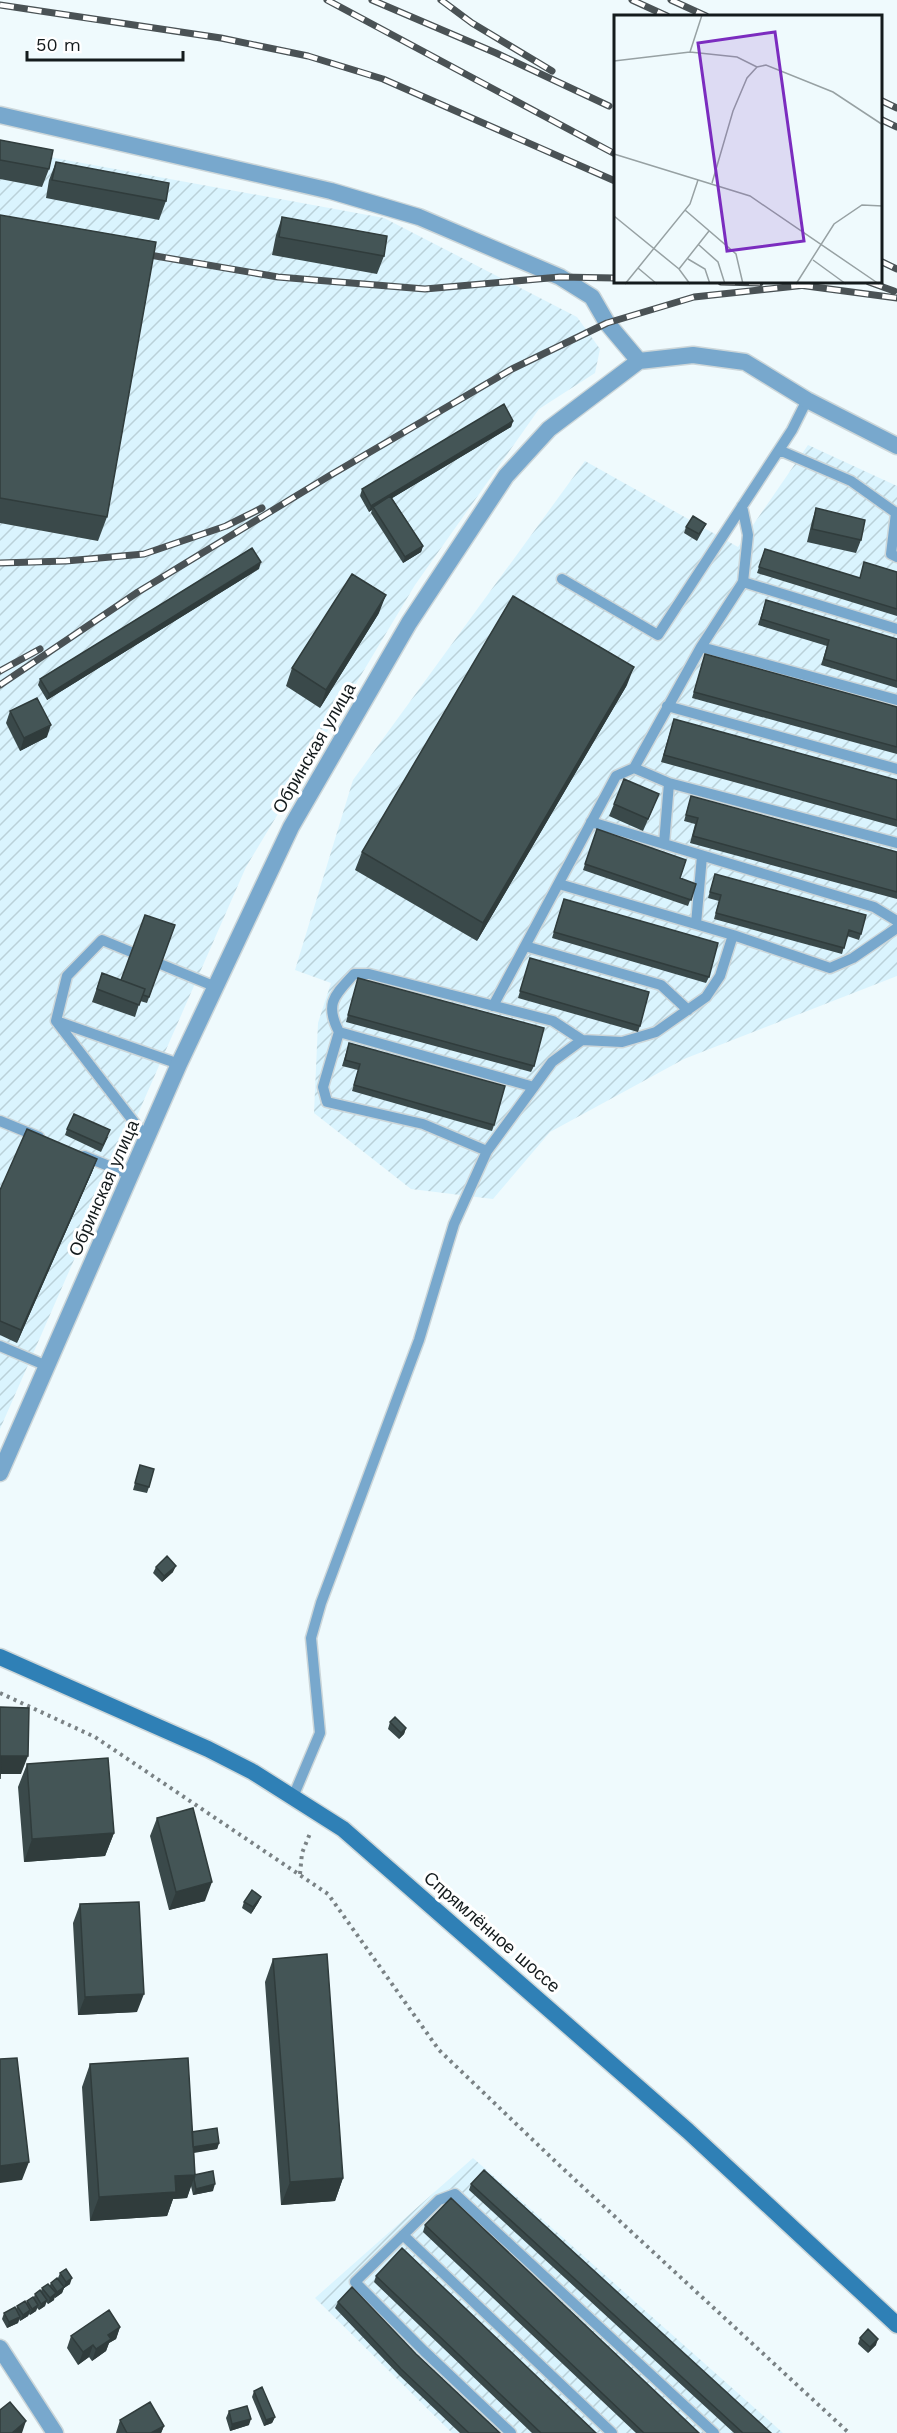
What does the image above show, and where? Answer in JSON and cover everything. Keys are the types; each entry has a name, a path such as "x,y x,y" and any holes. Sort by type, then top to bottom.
{"main road":[{"name":"Спрямлённое шоссе","path":"0,1657 208,1749 253,1772 319,1813 370,1851 688,2131 897,2325"}],"street":[{"path":"0,115 331,190 419,217 560,277 592,297 607,323 639,362"},
{"name":"Обринская улица","path":"0,1473 179,1064 291,827 409,623 506,476 549,429 639,362 693,355 745,362 807,400 897,446"},
{"path":"0,2348 55,2433"}],"lane":[{"path":"562,579 658,635 779,450 807,400"},
{"path":"779,450 851,481 896,513 891,554 897,556"},
{"path":"493,1006 616,776 634,768 701,647 743,582 748,535 742,506"},
{"path":"743,582 897,629"},
{"path":"701,647 897,700"},
{"path":"667,706 897,769"},
{"path":"634,768 669,783 897,843"},
{"path":"664,844 669,783"},
{"path":"591,822 874,907 897,921"},
{"path":"696,924 702,855"},
{"path":"559,884 733,935 830,968 853,958 897,928"},
{"path":"487,1151 423,1124 327,1102 323,1087 339,1032 331,1016 334,996 354,974 369,974 553,1021 582,1041 622,1042 656,1032 706,997 720,976 733,935"},
{"path":"56,1021 67,976 102,940 216,987"},
{"path":"525,946 661,985 688,1010"},
{"path":"56,1021 179,1064"},
{"path":"56,1021 147,1139"},
{"path":"339,1032 534,1087"},
{"path":"293,1797 320,1733 311,1638 317,1615 419,1340 454,1224 487,1151 552,1062 582,1041"},
{"path":"0,1121 53,1143"},
{"path":"75,1152 131,1175"},
{"path":"0,1346 47,1366"},
{"path":"511,2433 355,2282 439,2200 455,2194 714,2433"},
{"path":"403,2235 612,2433"}],"path":[{"path":"0,1693 95,1737 328,1894 439,2050 558,2164 849,2433"},
{"path":"300,1874 302,1853 319,1813"}],"shaded area":[{"path":"0,148 384,218 577,317 600,349 595,373 539,409 415,585 246,867 0,1429"},
{"path":"808,445 897,486 897,976 684,1059 550,1132 493,1199 411,1189 314,1113 318,1023 331,983 295,970 353,780 585,461 738,547"},
{"path":"473,2158 783,2433 452,2433 315,2298"}],"building":[{"path":"0,140 53,150 49,169 0,160"},
{"path":"56,162 169,183 166,201 52,180"},
{"path":"0,215 156,242 107,517 0,498"},
{"path":"282,217 387,236 384,256 279,237"},
{"path":"504,404 513,421 371,506 362,489"},
{"path":"390,496 423,546 405,557 373,507"},
{"path":"816,508 865,520 861,540 812,529"},
{"path":"693,516 706,524 699,534 686,527"},
{"path":"252,548 261,562 49,694 40,679"},
{"path":"765,549 860,578 864,562 897,572 897,609 759,567"},
{"path":"352,574 386,595 326,690 292,668"},
{"path":"513,596 634,667 483,923 362,852"},
{"path":"766,600 897,639 897,681 824,659 829,640 761,619"},
{"path":"705,654 897,707 897,747 694,692"},
{"path":"37,698 51,725 24,738 10,711"},
{"path":"674,719 897,780 897,820 664,755"},
{"path":"624,779 659,794 648,819 614,804"},
{"path":"691,796 897,852 897,892 693,836 698,818 686,815"},
{"path":"597,829 686,860 680,878 696,884 691,900 585,864"},
{"path":"715,874 866,915 861,934 849,930 844,948 716,913 721,895 710,892"},
{"path":"564,899 718,943 709,977 554,932"},
{"path":"145,915 175,925 149,997 143,995 145,989 121,980"},
{"path":"530,958 649,992 640,1026 520,991"},
{"path":"102,973 145,989 139,1005 97,989"},
{"path":"358,978 544,1028 534,1066 348,1015"},
{"path":"349,1043 505,1086 494,1125 354,1085 360,1064 345,1060"},
{"path":"74,1114 110,1130 103,1145 67,1129"},
{"path":"27,1129 97,1159 21,1330 0,1321 0,1190"},
{"path":"140,1465 154,1469 149,1487 135,1483"},
{"path":"167,1556 176,1566 164,1576 156,1567"},
{"path":"0,1707 29,1708 28,1756 1,1756 0,1779"},
{"path":"395,1717 406,1728 401,1733 390,1722"},
{"path":"108,1758 114,1833 32,1839 27,1764"},
{"path":"193,1808 212,1882 176,1892 157,1818"},
{"path":"252,1890 261,1897 253,1907 244,1902"},
{"path":"139,1902 144,1994 85,1997 80,1904"},
{"path":"327,1954 343,2178 290,2182 273,1959"},
{"path":"17,2058 29,2162 0,2166 0,2059"},
{"path":"188,2058 195,2175 175,2176 176,2192 99,2197 90,2064"},
{"path":"217,2128 219,2143 193,2147 192,2132"},
{"path":"484,2170 771,2433 743,2433 471,2184"},
{"path":"213,2171 215,2184 196,2189 194,2175"},
{"path":"451,2198 699,2433 644,2433 425,2225"},
{"path":"402,2248 596,2433 541,2433 376,2276"},
{"path":"66,2269 72,2278 66,2282 60,2273"},
{"path":"57,2278 64,2287 57,2292 51,2283"},
{"path":"48,2284 56,2293 50,2298 42,2288"},
{"path":"352,2287 416,2354 500,2433 469,2433 401,2369 338,2302"},
{"path":"40,2290 47,2300 41,2304 35,2294"},
{"path":"33,2297 38,2305 32,2309 27,2301"},
{"path":"25,2301 30,2310 23,2315 17,2306"},
{"path":"15,2307 20,2317 9,2322 4,2313"},
{"path":"109,2310 120,2327 108,2335 111,2339 96,2349 93,2345 83,2352 71,2336"},
{"path":"868,2329 878,2339 870,2347 860,2338"},
{"path":"262,2387 275,2417 266,2420 254,2391"},
{"path":"10,2402 26,2421 12,2433 0,2433 0,2410"},
{"path":"150,2402 164,2426 151,2433 127,2433 120,2420"},
{"path":"247,2406 251,2419 232,2424 229,2411"}],"railway":[{"path":"327,0 614,153"},
{"path":"372,0 496,53 609,106"},
{"path":"441,0 472,23 552,71"},
{"path":"632,0 665,15"},
{"path":"671,0 704,15"},
{"path":"0,5 221,38 308,56 383,79 614,181"},
{"path":"882,101 897,108"},
{"path":"882,120 897,127"},
{"path":"138,253 278,277 425,289 560,277 614,278"},
{"path":"882,262 897,269"},
{"path":"875,284 894,291"},
{"path":"799,285 897,298"},
{"path":"0,685 138,592 329,476 512,369 607,323 694,297 806,285"},
{"path":"0,563 66,561 144,554 226,526 262,508"},
{"path":"0,671 40,649"}]}
